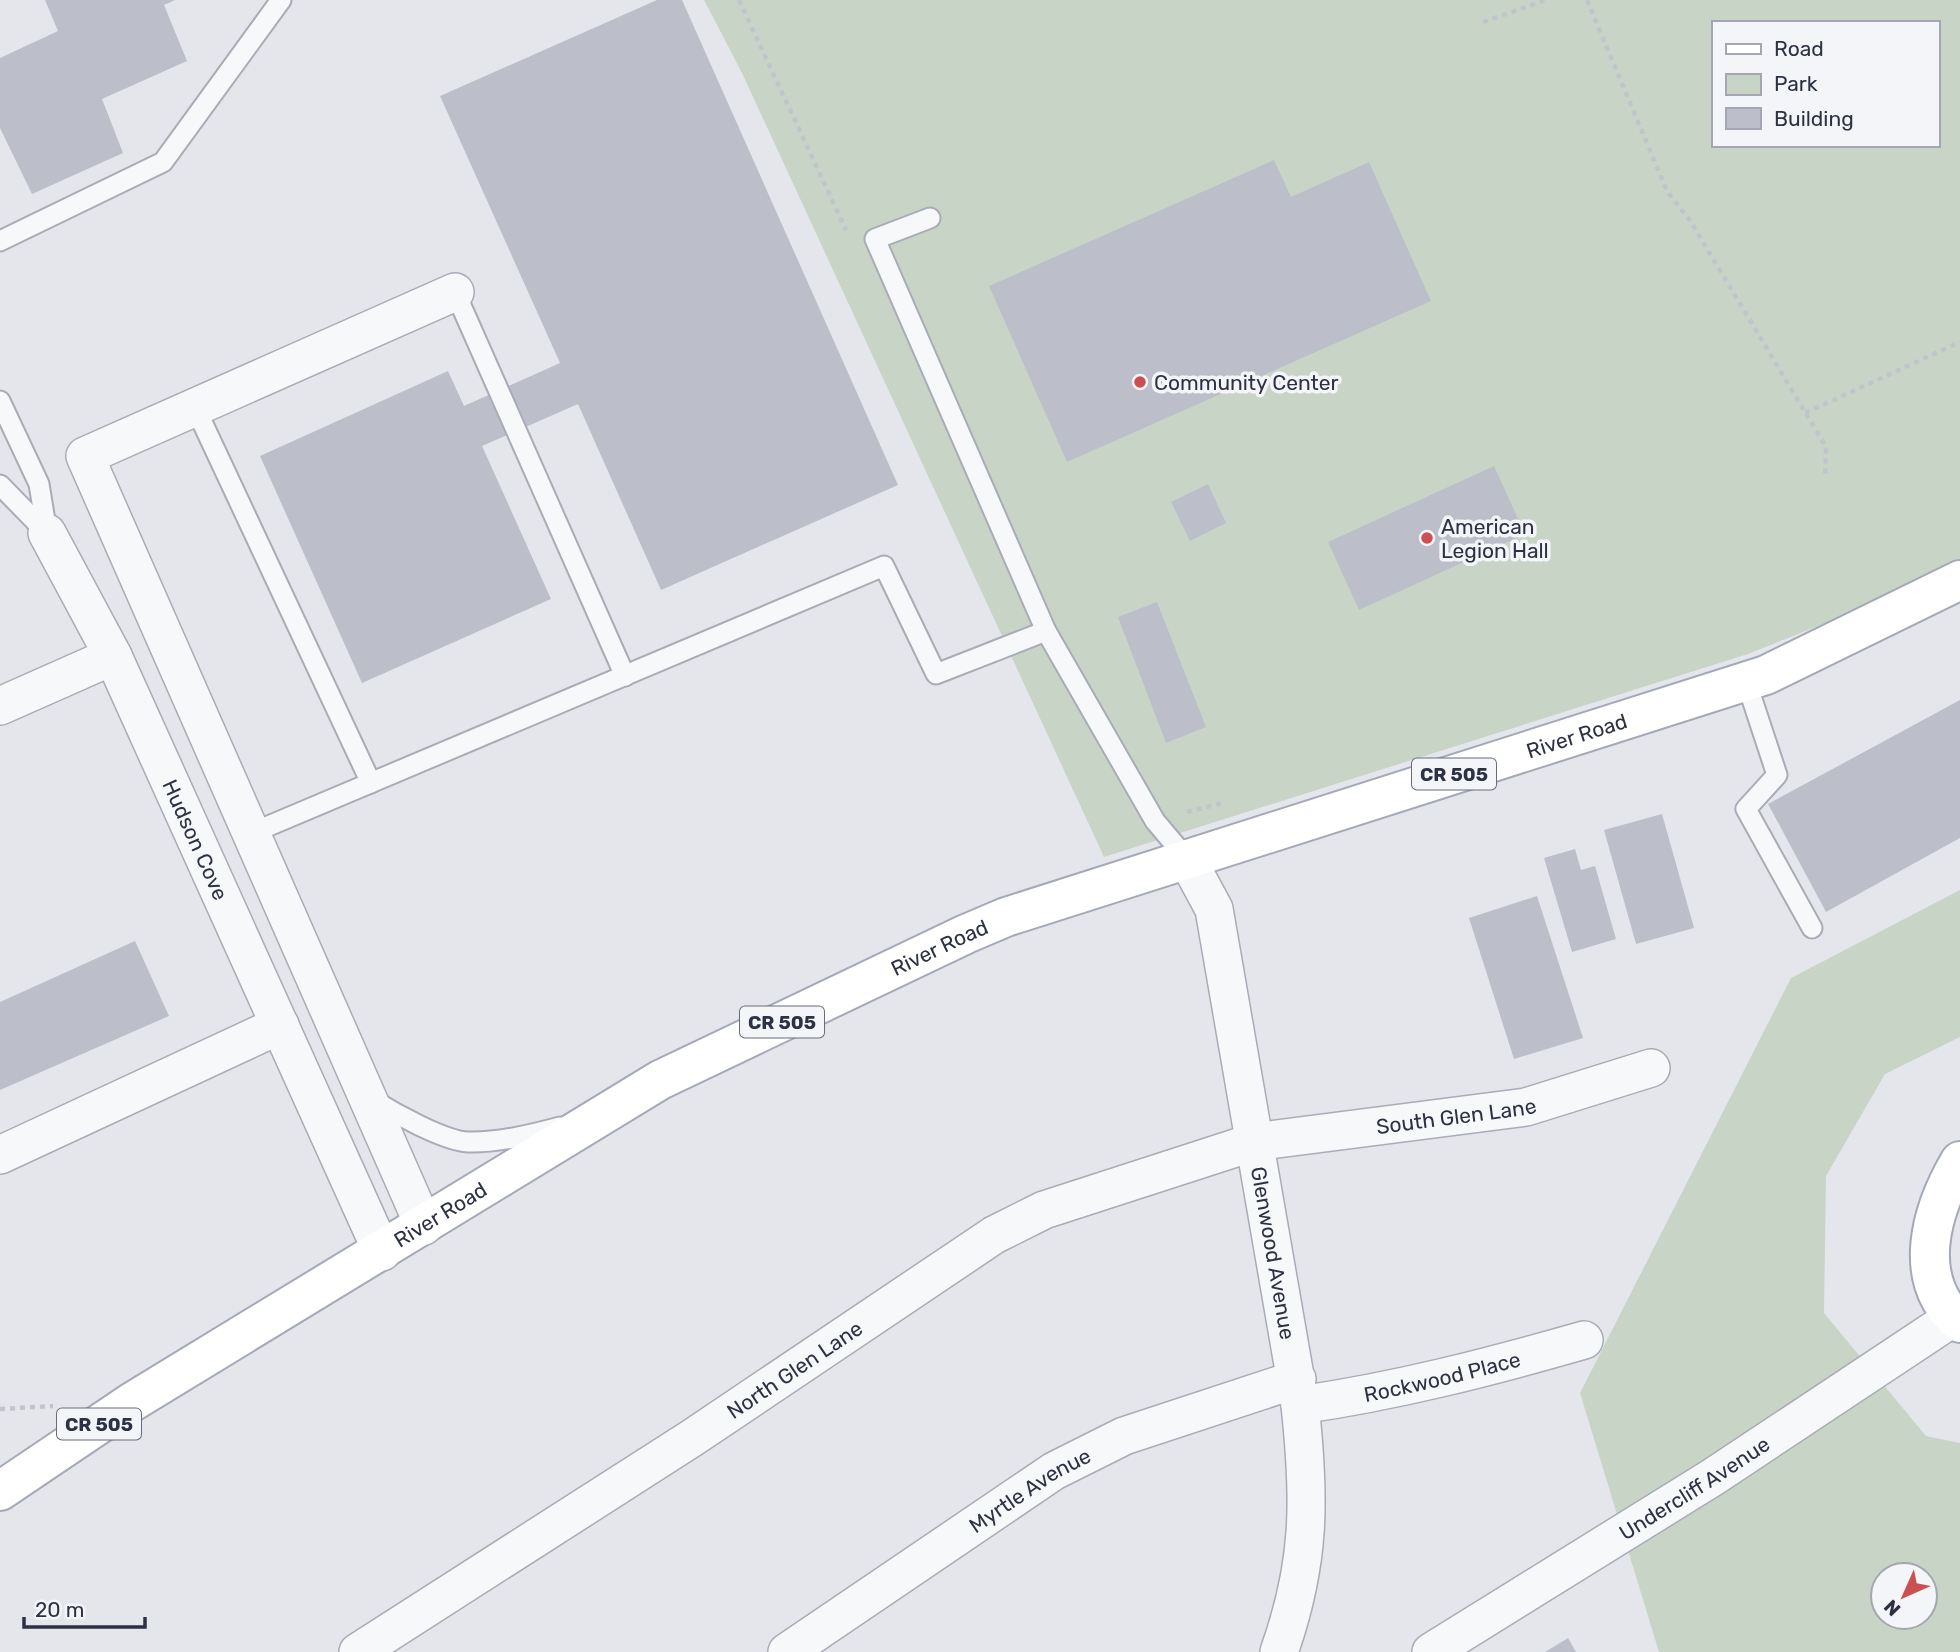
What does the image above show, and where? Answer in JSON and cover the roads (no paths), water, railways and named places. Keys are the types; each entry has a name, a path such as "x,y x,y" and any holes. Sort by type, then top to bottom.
{"main road":[{"name":"River Road","path":"0,1491 132,1402 382,1252 660,1080 966,934 1006,917 1766,675 1960,580"},
{"path":"1957,1320 1939,1296 1930,1266 1930,1232 1943,1189 1960,1161"}],"street":[{"path":"424,1226 85,456 455,292"},
{"name":"Hudson Cove","path":"47,533 113,656 382,1252"},
{"path":"0,706 113,656"},
{"path":"141,718 189,691"},
{"path":"202,854 252,833"},
{"name":"Glenwood Avenue","path":"1187,859 1214,909 1298,1392 1308,1483 1305,1547 1291,1617 1279,1652"},
{"path":"0,1155 280,1025"},
{"name":"South Glen Lane","path":"1254,1142 1526,1107 1651,1068"},
{"name":"North Glen Lane","path":"358,1652 692,1438 994,1235 1044,1210 1254,1142"},
{"name":"Undercliff Avenue","path":"1431,1652 1713,1477 1957,1320"},
{"name":"Rockwood Place","path":"1298,1392 1394,1390 1584,1340"},
{"name":"Myrtle Avenue","path":"787,1652 1054,1471 1124,1436 1298,1392"}],"lane":[{"path":"0,241 163,162 281,0"},
{"path":"930,218 875,239 1046,631 1155,821 1187,859"},
{"path":"455,292 625,676"},
{"path":"0,401 39,484 47,533"},
{"path":"195,407 371,783"},
{"path":"0,485 47,533"},
{"path":"252,833 884,566 936,674 1046,631"},
{"path":"1746,681 1777,775 1746,809 1812,928"},
{"path":"368,1096 398,1116 466,1142 534,1134 601,1116"}],"place":[{"name":"Community Center","path":"1140,382"},
{"name":"American Legion Hall","path":"1427,538"}]}
